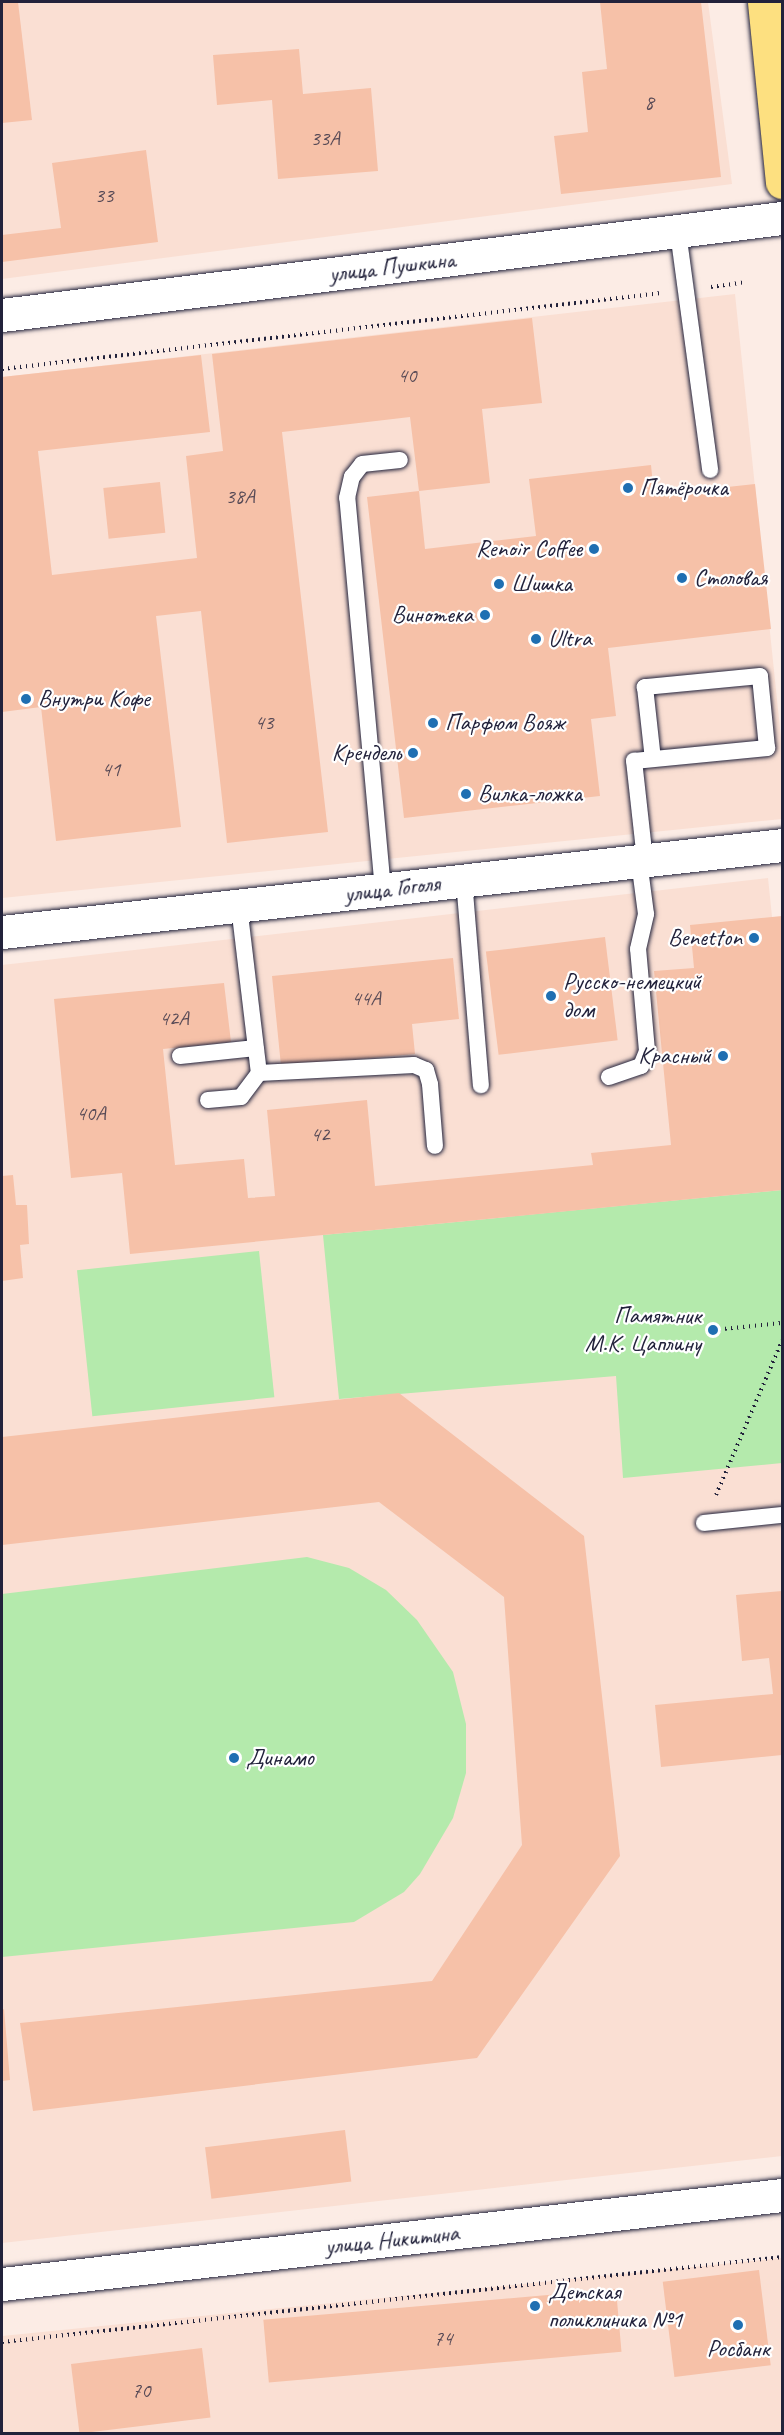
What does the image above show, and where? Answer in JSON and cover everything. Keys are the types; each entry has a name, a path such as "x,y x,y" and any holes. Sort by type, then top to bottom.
{"main road":[{"path":"764,2 783,182"}],"street":[{"name":"улица Пушкина","path":"2,315 783,218"},
{"name":"улица Гоголя","path":"2,932 783,845"},
{"name":"улица Никитина","path":"2,2284 783,2195"}],"lane":[{"path":"678,232 710,470"},
{"path":"383,890 347,498 352,477 362,464 400,460"},
{"path":"609,1077 641,1066 647,1051 638,949 647,924 634,761 767,748 760,676 645,687 653,759"},
{"path":"464,880 481,1085"},
{"path":"208,1100 241,1097 259,1073 239,906"},
{"path":"180,1056 256,1048"},
{"path":"259,1073 414,1065 426,1070 430,1084 435,1146"},
{"path":"705,1523 783,1515"}],"path":[{"path":"2,369 746,282"},
{"path":"714,1330 783,1323"},
{"path":"705,1523 783,1341"},
{"path":"2,2342 783,2257"}],"shaded area":[{"path":"2,2 708,2 732,184 2,279"},
{"path":"735,294 782,748 782,819 2,898 2,377"},
{"path":"768,878 782,1013 782,2156 2,2243 2,965"},
{"path":"782,2258 782,2433 2,2433 2,2336"}],"green space":[{"path":"782,1190 782,1463 623,1478 616,1376 339,1399 323,1235"},
{"path":"259,1251 274,1397 92,1416 77,1270"},
{"name":"Динамо","path":"307,1557 349,1568 386,1590 417,1620 453,1672 466,1724 466,1773 453,1818 420,1874 404,1892 354,1922 2,1957 2,1594"}],"building":[{"path":"2,2 18,2 32,120 2,123"},
{"path":"600,2 701,2 721,177 561,194 554,136 588,132 582,72 607,69"},
{"path":"299,49 303,94 371,88 378,171 278,179 272,100 217,105 213,55"},
{"path":"146,150 158,242 2,262 2,235 61,228 52,163"},
{"path":"532,318 542,403 482,409 490,483 419,491 410,417 282,432 328,832 227,843 201,611 156,616 181,827 56,841 41,707 2,712 2,377 201,355 210,432 38,451 52,575 197,558 186,456 223,451 212,354"},
{"name":"Ultra","path":"651,465 654,495 755,484 771,629 608,648 616,716 591,719 600,796 404,818 367,497 419,491 425,549 536,536 529,479"},
{"path":"160,482 165,533 109,539 103,488"},
{"path":"782,916 782,1190 130,1254 122,1173 71,1178 54,999 224,983 231,1042 163,1049 175,1165 244,1159 248,1198 275,1196 267,1110 367,1100 375,1186 593,1165 591,1153 671,1145 654,971 694,968 690,925"},
{"name":"Русско-немецкий дом","path":"605,937 618,1040 499,1055 486,952"},
{"path":"453,958 459,1019 412,1024 415,1054 281,1066 272,976"},
{"path":"13,1175 16,1205 27,1205 29,1244 20,1245 23,1278 2,1281 2,1176"},
{"path":"399,1393 584,1536 620,1856 477,2058 33,2111 20,2023 432,1981 522,1845 504,1597 379,1502 2,1545 2,1437"},
{"path":"782,1591 782,1755 661,1767 655,1705 773,1694 769,1658 742,1661 736,1595"},
{"path":"4,2009 10,2080 2,2081 2,2010"},
{"path":"345,2130 351,2182 211,2199 205,2147"},
{"path":"759,2270 771,2365 674,2377 663,2282"},
{"path":"616,2289 621,2352 269,2383 263,2320"},
{"path":"202,2348 211,2417 80,2434 71,2364"}],"place":[{"name":"Пятёрочка","path":"628,488"},
{"name":"Renoir Coffee","path":"594,549"},
{"name":"Столовая","path":"682,578"},
{"name":"Шишка","path":"499,584"},
{"name":"Винотека","path":"485,615"},
{"name":"Ultra","path":"536,639"},
{"name":"Внутри Кофе","path":"26,699"},
{"name":"Парфюм Вояж","path":"433,723"},
{"name":"Крендель","path":"413,753"},
{"name":"Вилка-ложка","path":"466,794"},
{"name":"Benetton","path":"754,938"},
{"name":"Русско-немецкий дом","path":"551,996"},
{"name":"Красный","path":"723,1056"},
{"name":"Памятник М.К. Цаплину","path":"713,1330"},
{"name":"Динамо","path":"234,1758"},
{"name":"Детская поликлиника №1","path":"535,2306"},
{"name":"Росбанк","path":"738,2325"}]}
